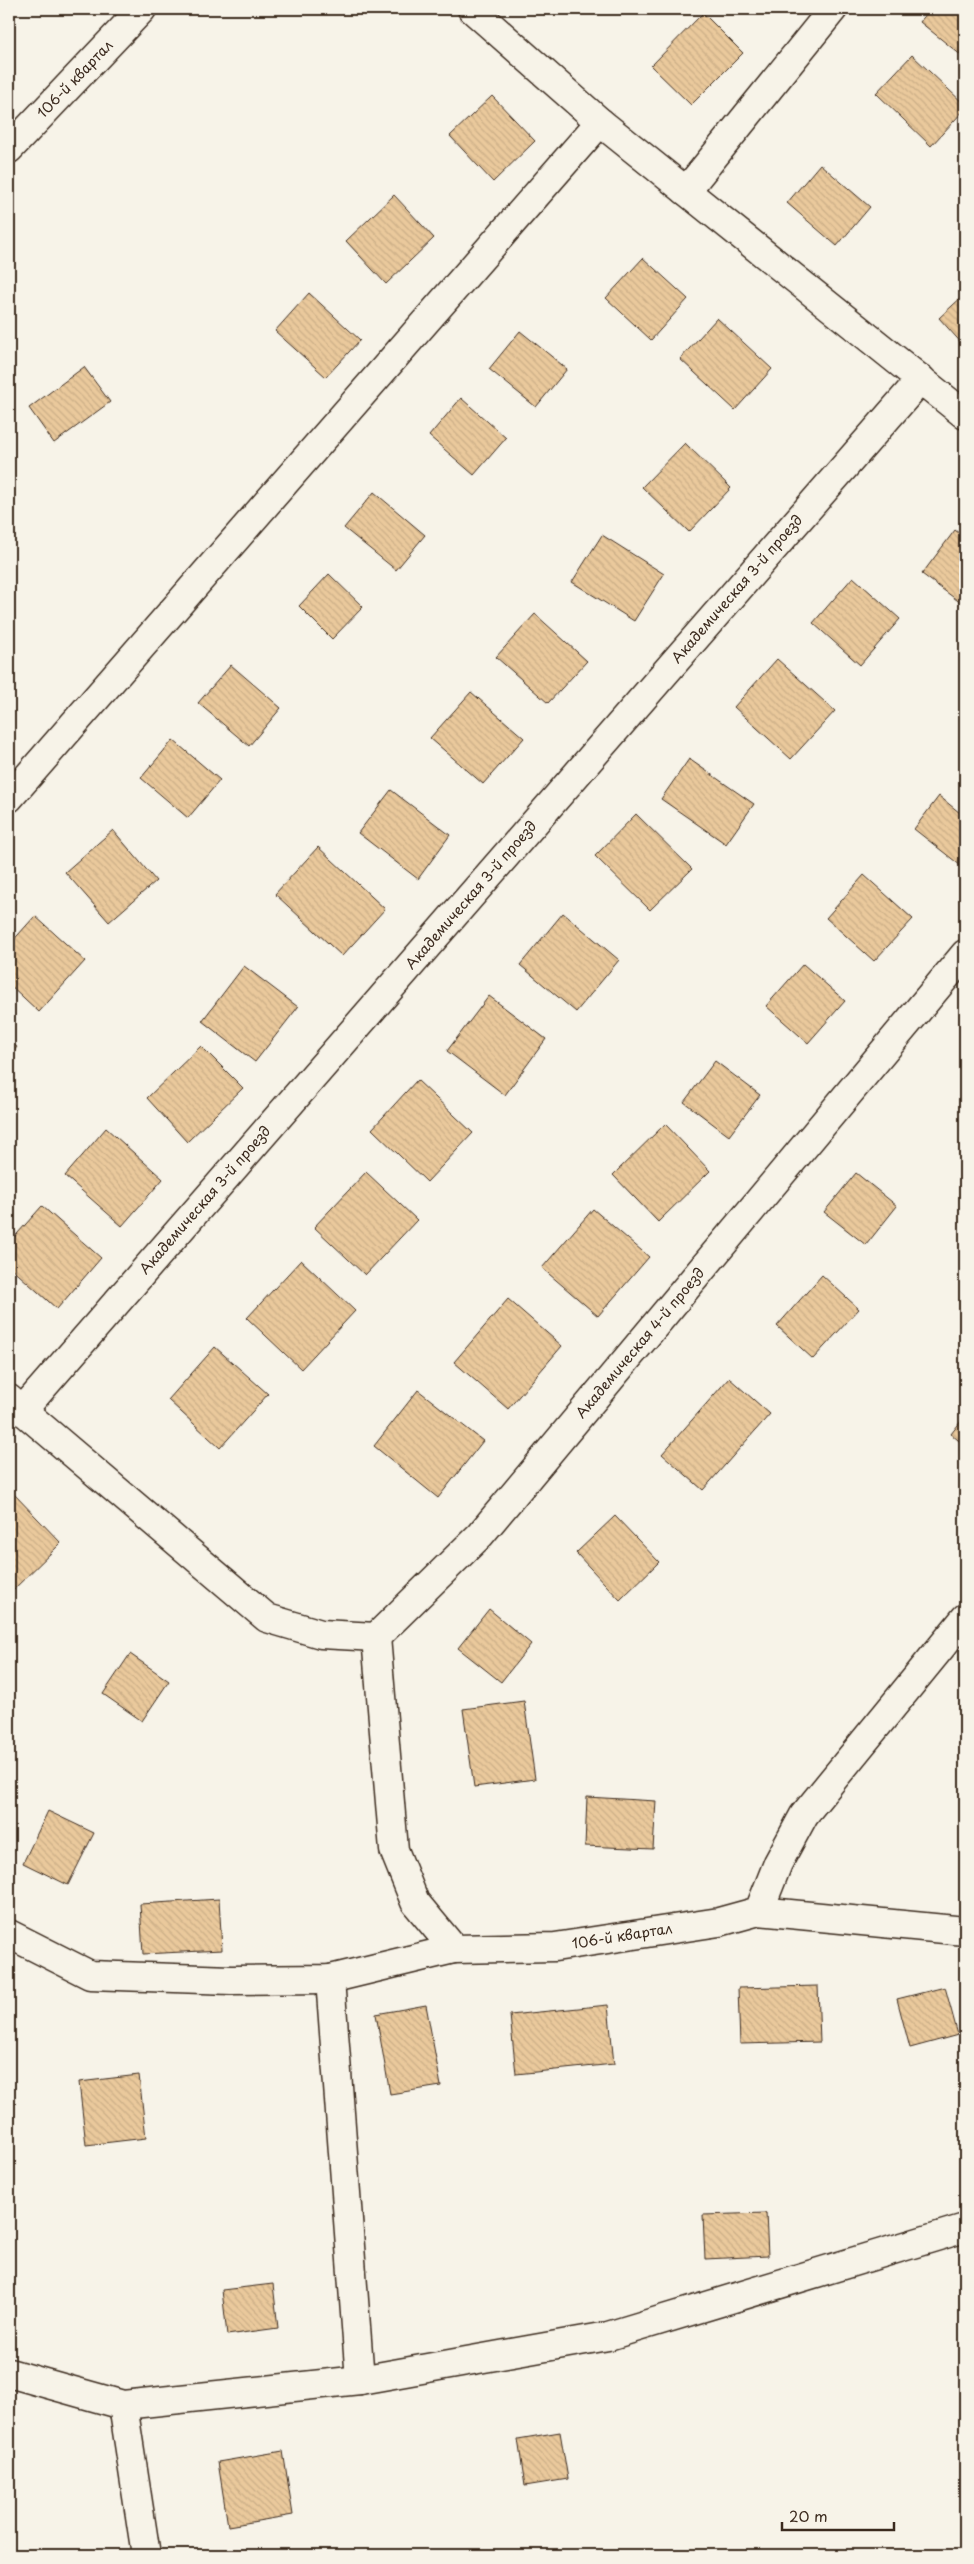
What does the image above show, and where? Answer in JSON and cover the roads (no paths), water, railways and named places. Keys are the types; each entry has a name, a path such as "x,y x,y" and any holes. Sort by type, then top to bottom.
{"street":[{"name":"106-й квартал","path":"9,149 142,9"},
{"path":"472,9 600,122 965,415"},
{"path":"686,191 833,9"},
{"path":"9,798 600,122"},
{"name":"Академическая 3-й проезд","path":"15,1405 921,379"},
{"name":"Академическая 4-й проезд","path":"376,1637 480,1535 965,954"},
{"path":"15,1405 267,1618 321,1634 376,1637 394,1850 415,1902 454,1949"},
{"path":"965,1618 804,1815 778,1863 759,1910 965,1932"},
{"name":"106-й квартал","path":"9,1934 90,1975 231,1980 330,1979 454,1949 555,1947 719,1922 759,1910"},
{"path":"330,1979 360,2380"},
{"path":"9,2373 122,2404 360,2380 608,2336 965,2228"},
{"path":"122,2404 146,2555"}]}
